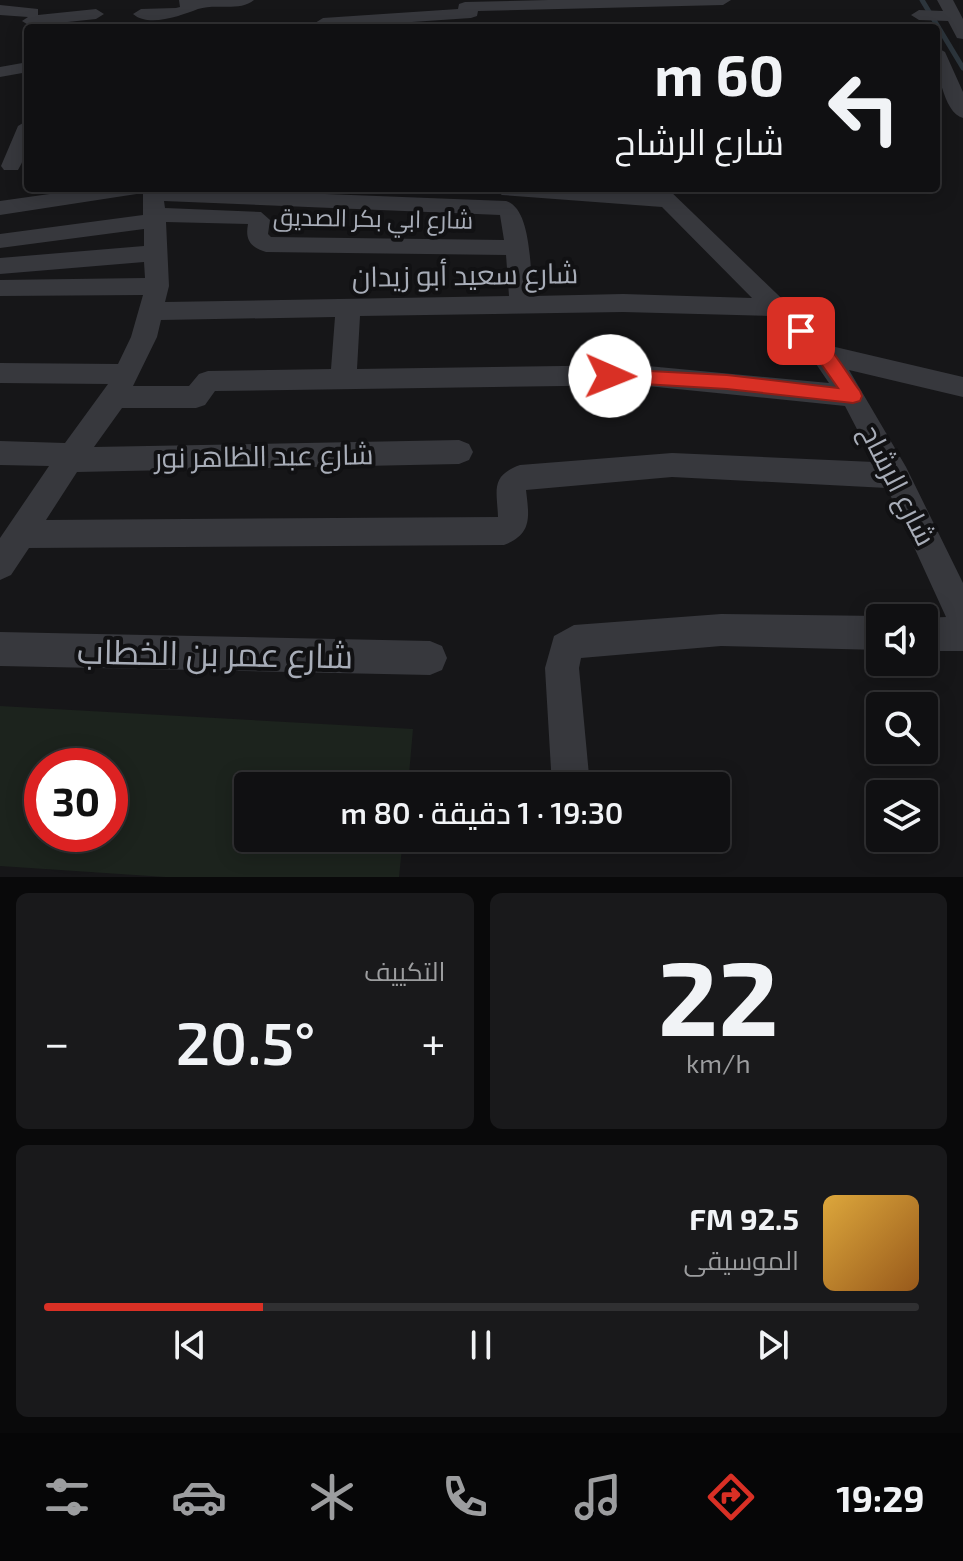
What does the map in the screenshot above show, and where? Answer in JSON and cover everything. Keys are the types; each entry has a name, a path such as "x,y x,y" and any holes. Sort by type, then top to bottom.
{"street":[{"path":"135,16 181,12 187,10 187,2 246,0"},
{"path":"323,23 465,7 559,2 723,0"},
{"path":"465,7 483,24"},
{"path":"933,13 963,34"},
{"path":"5,16 96,14"},
{"path":"940,61 963,112"},
{"path":"0,72 24,64"},
{"path":"11,166 24,135"},
{"path":"609,192 662,194"},
{"path":"0,208 64,201 151,201 305,194 506,208 513,216 522,305"},
{"name":"شارع الرشاح","path":"662,194 823,354 853,396 896,476 963,618"},
{"path":"0,241 151,201"},
{"path":"0,565 121,385 152,311 157,286 151,201"},
{"name":"شارع ابي بكر الصديق","path":"151,201 253,217 259,220 257,237 266,244 516,248"},
{"path":"0,266 156,253"},
{"path":"0,288 157,286"},
{"name":"شارع سعيد أبو زيدان","path":"152,311 623,303 779,308"},
{"path":"343,379 348,307"},
{"path":"823,354 963,387"},
{"path":"0,373 121,385 196,397 206,382 211,381 637,375 853,396"},
{"name":"شارع عبد الظاهر نور","path":"0,453 70,458 459,452"},
{"path":"20,534 504,531 514,523 511,484 520,478 672,465 896,476"},
{"path":"570,772 562,658 574,642 721,630 866,633"},
{"path":"938,634 963,634"},
{"name":"شارع عمر بن الخطاب","path":"0,649 430,658"}],"shaded area":[{"path":"0,706 413,729 409,772 234,772 234,852 402,852 399,877 165,877 0,866"}],"waterway":[{"path":"922,0 936,24"},
{"path":"940,30 963,68"}],"route":[{"path":"610,376 727,382 853,396 823,354 801,331"}]}
